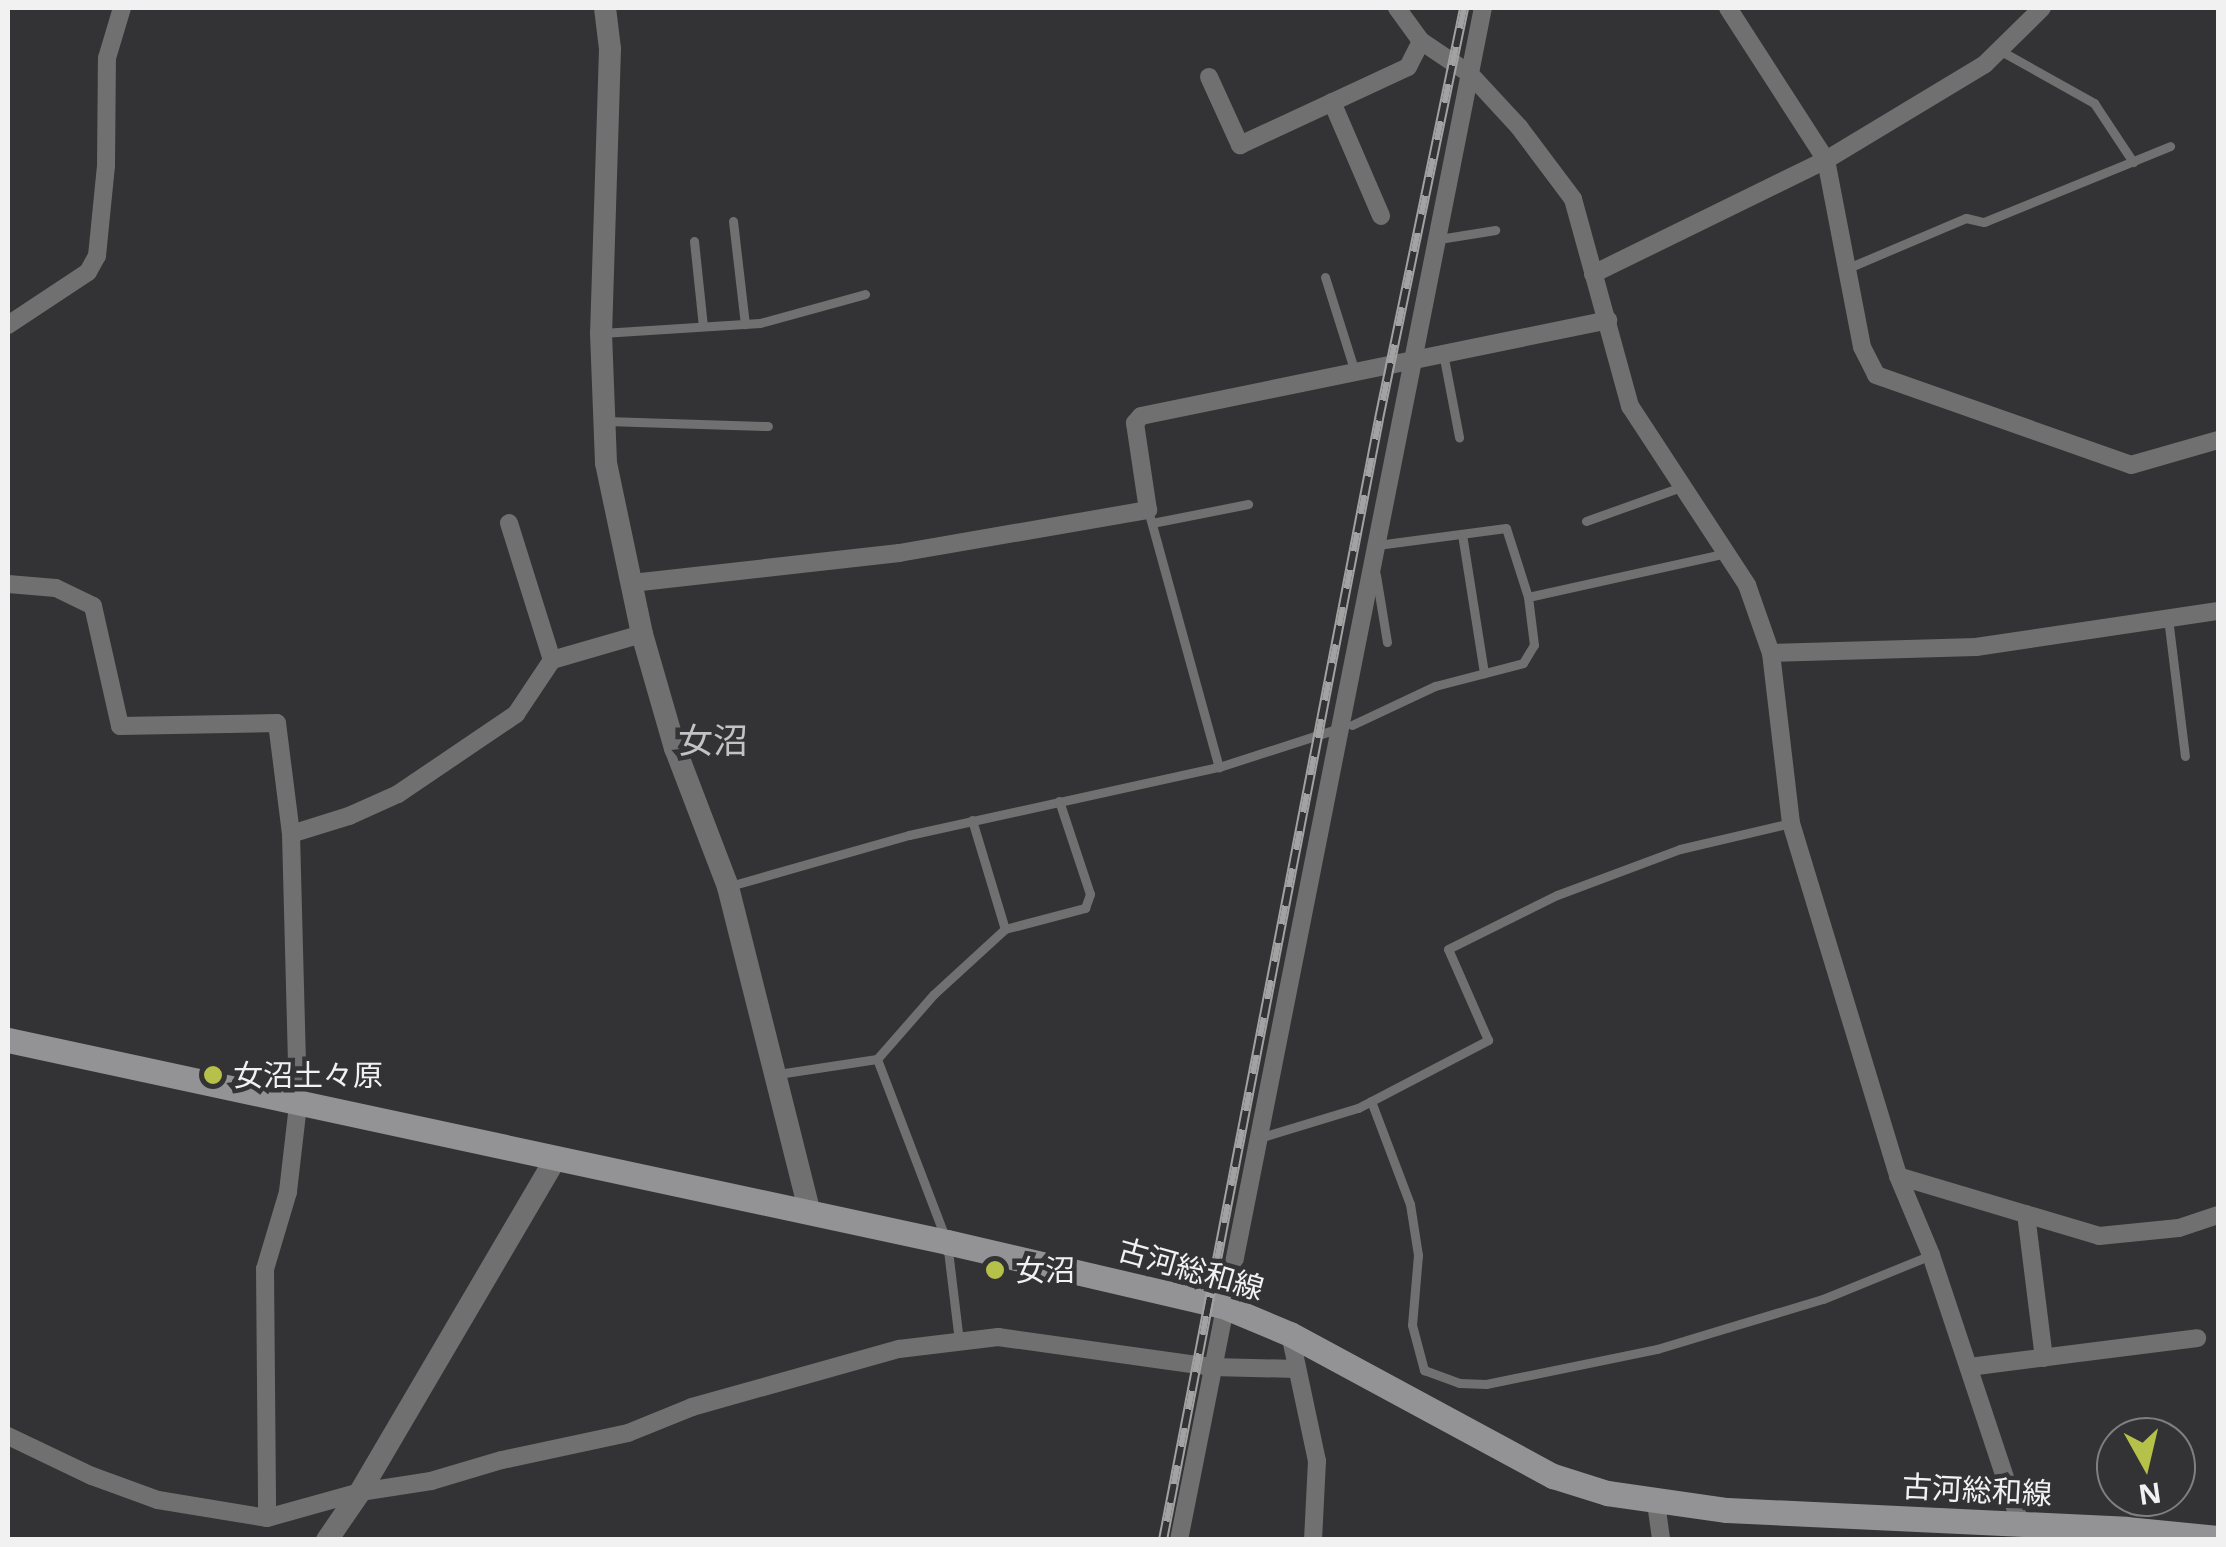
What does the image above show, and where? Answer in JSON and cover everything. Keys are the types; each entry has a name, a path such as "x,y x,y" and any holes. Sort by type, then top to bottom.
{"main road":[{"name":"古河総和線","path":"8,1040 948,1242 1223,1306 1290,1334 1552,1476 1656,1503 1936,1530 2021,1525 2218,1538"}],"street":[{"path":"8,325 88,272 97,256 106,166 108,58 122,8"},
{"path":"605,8 610,49 601,334 606,462 642,634 675,748 728,887 778,1074 810,1214"},
{"path":"1397,8 1421,41 1470,74 1520,127 1573,199 1630,406 1747,584 1771,653 1791,823 1898,1176 1931,1254 2021,1525"},
{"path":"1180,1540 1256,1139 1345,727 1373,549 1483,8"},
{"path":"1728,8 1826,160 1862,347 1876,375 2131,466 2218,440"},
{"path":"1593,274 1826,160 1985,64 2042,8"},
{"path":"1209,77 1240,145 1408,67 1421,41"},
{"path":"1332,102 1381,216"},
{"path":"632,583 899,554 1150,516 1135,423 1141,416 1608,320"},
{"path":"510,524 552,660"},
{"path":"8,584 56,588 93,606 120,726 277,723 291,834 298,1105 288,1192 265,1268 267,1518"},
{"path":"1771,653 1976,647 2218,611"},
{"path":"291,834 349,816 398,794 516,714 552,660 642,634"},
{"path":"327,1540 360,1492 555,1159"},
{"path":"1898,1176 2099,1236 2179,1228 2218,1214"},
{"path":"2026,1214 2044,1358"},
{"path":"1290,1334 1318,1460 1313,1540"},
{"path":"8,1436 92,1476 158,1500 267,1518 360,1492 432,1481 502,1460 628,1433 692,1406 900,1349 998,1336 1211,1367 1296,1369"},
{"path":"1968,1368 2197,1338"},
{"path":"1656,1503 1661,1540"}],"lane":[{"path":"1999,50 2094,104 2133,162"},
{"path":"1846,268 1966,218 1984,222 2170,146"},
{"path":"734,221 744,324"},
{"path":"1436,239 1496,230"},
{"path":"694,241 703,326"},
{"path":"1325,277 1355,372"},
{"path":"601,334 744,324 865,294"},
{"path":"1443,354 1458,437"},
{"path":"605,421 768,426"},
{"path":"1586,522 1681,487"},
{"path":"1219,768 1150,516 1248,504"},
{"path":"728,887 972,820 1219,768 1345,727 1435,686 1523,663 1534,645 1528,597 1506,528 1373,549 1387,642"},
{"path":"1462,534 1484,673"},
{"path":"1528,597 1726,553"},
{"path":"2168,618 2185,756"},
{"path":"778,1074 877,1059 934,994 1005,929 1086,908 1090,894 1060,801"},
{"path":"972,820 1005,929"},
{"path":"1256,1139 1300,1129 1371,1101 1488,1040 1448,949 1557,895 1662,856 1791,823"},
{"path":"877,1059 948,1242 960,1341"},
{"path":"1371,1101 1410,1204 1418,1255 1412,1324 1424,1370 1459,1383 1486,1384 1657,1349 1823,1299 1931,1254"}],"railway":[{"path":"1163,1540 1379,419 1464,8"}],"place":[{"name":"女沼土々原","path":"213,1075"},
{"name":"女沼","path":"995,1270"}],"district":[{"name":"女沼","path":"713,740"}]}
